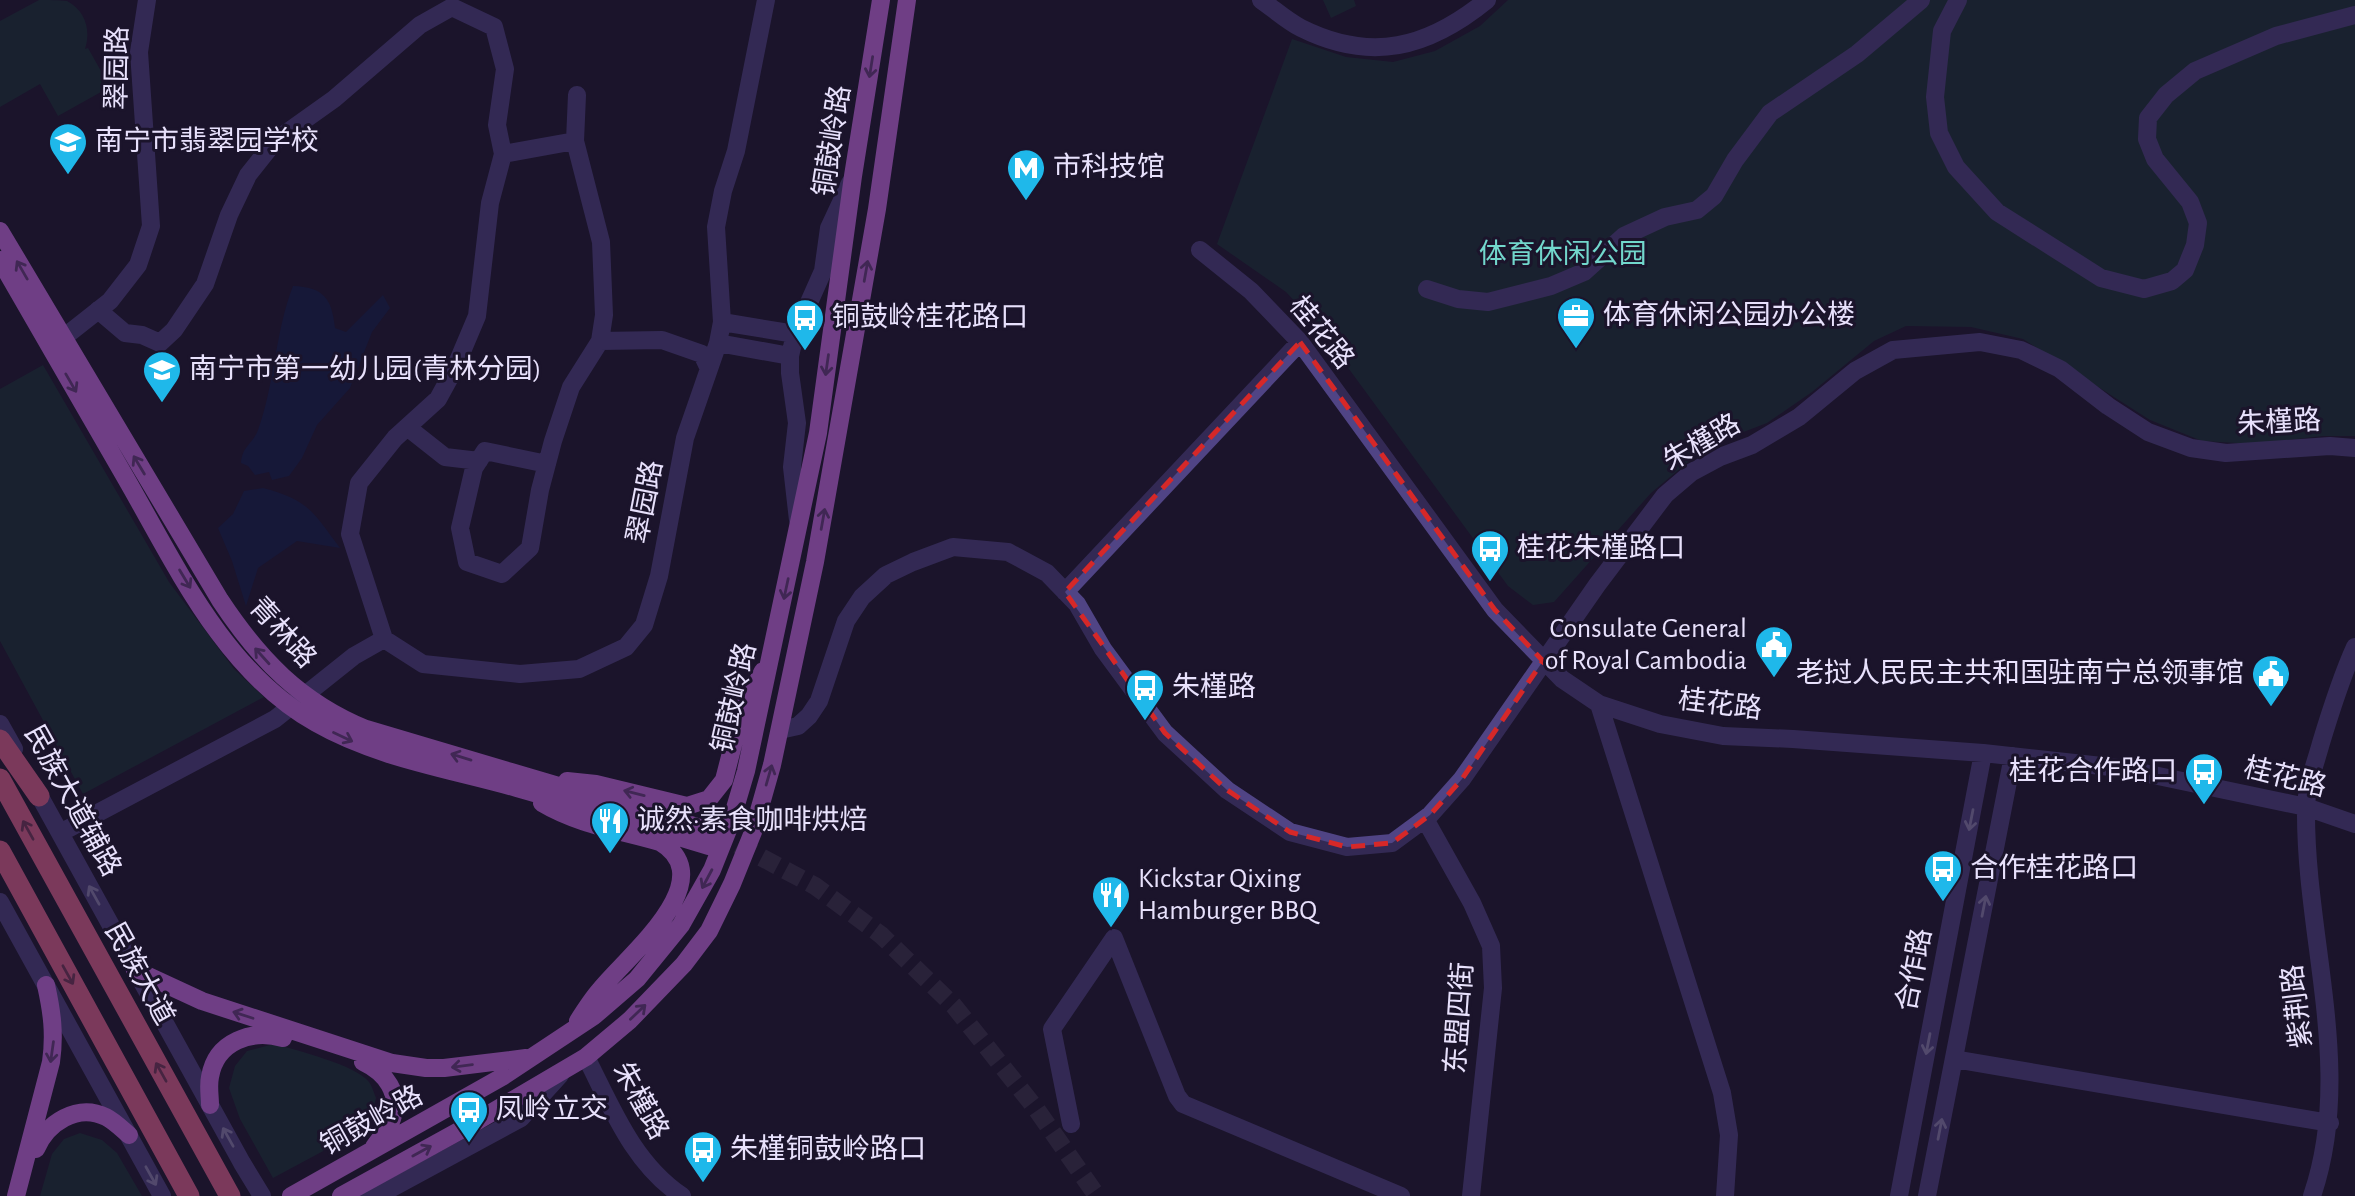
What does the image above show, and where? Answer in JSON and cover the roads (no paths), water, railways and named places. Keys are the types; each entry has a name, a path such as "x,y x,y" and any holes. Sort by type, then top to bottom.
{"highway":[{"path":"0,740 39,796"},
{"name":"民族大道","path":"0,779 230,1196"},
{"path":"0,851 189,1196"}],"main road":[{"name":"铜鼓岭路","path":"292,1196 502,1077 601,1010 637,979 681,925 712,870 730,825 746,771 818,433 853,176 881,0"},
{"name":"铜鼓岭路","path":"341,1196 586,1057 657,994 709,931 732,884 753,832 780,730 815,562 872,236 907,0"},
{"name":"青林路","path":"0,231 174,560 216,628 264,685 297,701 337,734 375,750 526,783 712,839"},
{"name":"青林路","path":"0,260 56,341"},
{"path":"526,783 596,784 687,806 709,799 724,780 742,710 773,652"},
{"path":"526,783 563,815 660,842 670,849 679,867 680,884 671,905 646,941 601,988 571,1031"},
{"path":"135,970 202,1001 392,1063 444,1068 530,1058"},
{"path":"16,1196 51,1062 54,1021 46,985"},
{"path":"210,1105 210,1077 220,1055 230,1045 248,1035 258,1033 284,1038 362,1061 375,1067 389,1080 394,1102 392,1121 371,1151"},
{"path":"24,1196 40,1139 45,1131 61,1118 95,1114 107,1117 129,1135"},
{"path":"359,1196 382,1174"}],"street":[{"name":"翠园路","path":"56,341 110,300 138,265 150,226 139,52 147,0"},
{"name":"翠园路","path":"384,639 423,664 520,674 579,668 626,647 644,625 659,576 685,438 718,343 722,322 716,227 723,191 736,151 766,0"},
{"path":"1261,0 1298,27 1334,43 1375,49 1418,41 1460,22 1487,0"},
{"path":"1427,289 1458,299 1488,302 1551,286 1584,272 1624,236 1665,217 1697,210 1714,196 1735,160 1770,114 1857,54 1921,0"},
{"path":"1958,0 1942,31 1935,97 1939,133 1956,167 1997,212 2101,278 2144,289 2172,281 2185,270 2195,245 2198,223 2190,202 2155,159 2147,139 2148,118 2166,95 2195,71 2276,36 2355,15"},
{"path":"60,832 275,719 354,656 384,639 350,534 359,483 396,438 438,399 455,368 477,316 490,202 503,154 497,125 505,69 494,27 452,6 419,26 334,99 275,141 248,175 229,215 205,284 174,330 160,343 142,335 125,332 98,310"},
{"path":"547,464 485,451 474,468 460,528 467,562 502,574 530,548 547,464 571,387 600,341 604,315 601,242 575,141 577,95"},
{"path":"503,154 575,141"},
{"path":"799,526 792,467 797,423 790,356 794,334 823,271 829,228 853,176"},
{"name":"桂花路","path":"1200,250 1251,291 1300,342 1495,610 1562,679 1599,704 1660,724 1723,736 1983,753 2120,768 2306,807 2355,824"},
{"path":"722,322 794,334"},
{"path":"600,341 662,340 702,354 709,369"},
{"path":"1065,592 1300,342"},
{"name":"朱槿路","path":"780,730 798,726 809,716 819,701 846,621 862,597 886,575 953,547 1008,552 1047,573 1077,604 1102,649 1165,733 1227,790 1290,832 1347,847 1392,843 1424,819 1462,779 1543,661 1644,520 1665,495 1692,472 1720,457 1752,445 1799,417 1855,371 1894,350 1980,342 2021,351 2060,369 2108,406 2148,432 2191,448 2226,453 2330,446 2355,448"},
{"path":"718,343 790,356"},
{"path":"407,427 445,457 479,461"},
{"path":"2306,807 2313,768 2342,674 2355,647"},
{"path":"1599,704 1722,1093 1729,1135 1725,1196"},
{"name":"民族大道辅路","path":"0,724 262,1196"},
{"name":"合作路","path":"1899,1196 1983,753"},
{"path":"1927,1196 2013,756"},
{"name":"紫荆路","path":"2306,807 2309,888 2330,1042 2330,1123 2312,1196"},
{"name":"东盟四街","path":"1424,819 1472,903 1491,946 1493,988 1471,1196"},
{"path":"0,902 162,1196"},
{"path":"1071,1124 1052,1030 1114,938 1177,1096 1184,1104 1401,1196"},
{"name":"朱槿路","path":"586,1057 634,1149 663,1183 682,1196"},
{"path":"1954,1059 2330,1123"},
{"path":"359,1196 390,1189 522,1118 562,1072"}],"water":[{"path":"293,286 312,289 324,296 332,309 335,328 346,332 383,295 390,308 372,332 350,388 317,425 302,458 289,476 272,480 269,472 255,475 248,466 241,463 243,453 258,430 264,412 282,321"},
{"path":"263,488 291,497 309,509 340,548 297,541 258,568 246,606 218,528 233,514 244,491"}],"tunnel":[{"path":"714,832 815,886 881,935 954,1006 1037,1110 1097,1196"}],"place":[{"name":"南宁市翡翠园学校","path":"68,176"},
{"name":"市科技馆","path":"1026,202"},
{"name":"体育休闲公园办公楼","path":"1576,350"},
{"name":"铜鼓岭桂花路口","path":"805,352"},
{"name":"南宁市第一幼儿园(青林分园)","path":"162,404"},
{"name":"桂花朱槿路口","path":"1490,583"},
{"name":"Consulate General of Royal Cambodia","path":"1774,679"},
{"name":"老挝人民民主共和国驻南宁总领事馆","path":"2271,708"},
{"name":"朱槿路","path":"1145,722"},
{"name":"桂花合作路口","path":"2204,806"},
{"name":"诚然·素食咖啡烘焙","path":"610,855"},
{"name":"合作桂花路口","path":"1943,903"},
{"name":"Kickstar Qixing Hamburger BBQ","path":"1111,929"},
{"name":"凤岭立交","path":"469,1144"},
{"name":"朱槿铜鼓岭路口","path":"703,1184"}],"park label":[{"name":"体育休闲公园","path":"1563,255"}]}
